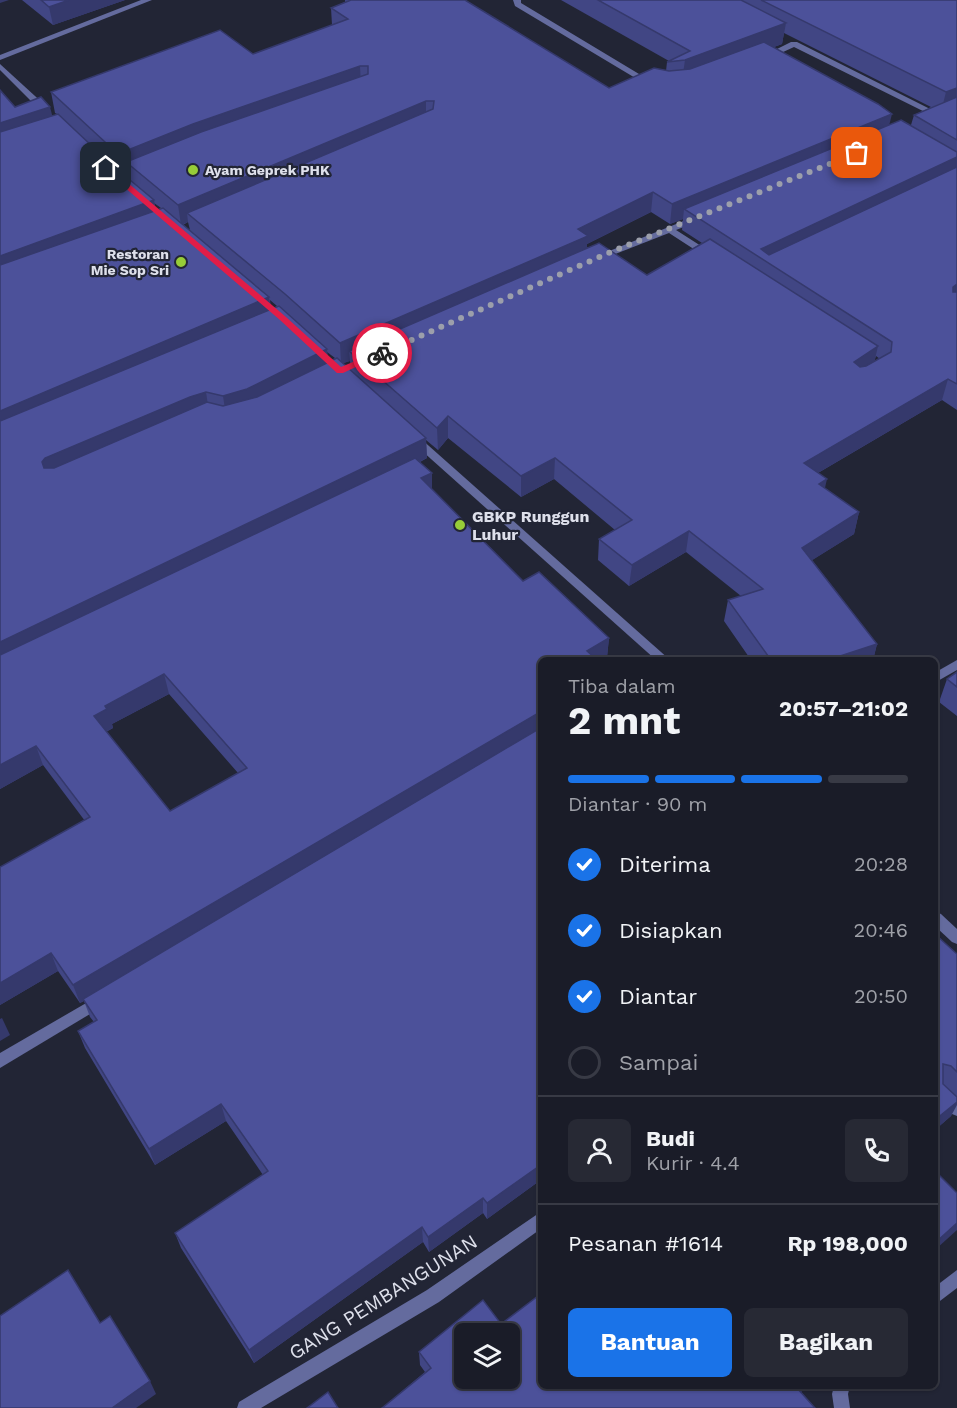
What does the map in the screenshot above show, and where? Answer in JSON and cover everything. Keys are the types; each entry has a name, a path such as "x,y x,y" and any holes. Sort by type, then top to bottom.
{"street":[{"path":"0,58 148,0"},
{"path":"517,0 518,4 645,82 656,85"},
{"path":"785,39 945,115 931,122"},
{"path":"753,61 794,44"},
{"path":"763,57 772,62"},
{"path":"0,66 56,120"},
{"path":"591,260 702,216"},
{"path":"670,230 719,261"},
{"path":"405,430 433,463 660,657"},
{"path":"938,677 957,664"},
{"path":"939,926 957,938"},
{"path":"0,1061 112,994"},
{"path":"938,1092 957,1109"},
{"name":"GANG PEMBANGUNAN","path":"244,1408 433,1296 538,1221"},
{"path":"938,1294 957,1278"},
{"path":"841,1389 842,1408"}],"building":[{"path":"41,0 69,0 49,7"},
{"path":"351,0 465,0 609,88 654,68 669,71 690,69 764,42 878,104 892,114 672,204 653,192 578,229 588,236 340,343 187,213 433,109 434,101 426,101 178,205 126,162 201,132 368,74 368,66 360,66 193,124 118,154 51,92 220,30 253,54 348,19 331,8"},
{"path":"598,0 741,0 786,23 685,60 667,62 690,51"},
{"path":"761,0 957,0 957,88 946,92"},
{"path":"0,90 15,107 41,97 50,107 0,123"},
{"path":"957,97 957,140 914,115"},
{"path":"58,114 112,165 154,200 0,256 0,132"},
{"path":"901,120 957,152 957,157 761,249 769,255 957,167 957,284 953,287 953,292 957,292 957,384 948,379 804,463 827,479 819,484 859,512 802,548 877,644 837,657 769,657 728,600 763,589 689,531 632,565 599,539 632,520 555,458 521,476 448,416 437,428 349,351 599,243 647,275 710,239 878,346 854,362 860,367 891,352 892,342 684,209"},
{"path":"163,208 269,297 0,411 0,265"},
{"path":"279,306 327,349 247,389 223,396 206,392 190,397 45,458 42,462 44,468 54,468 207,402 223,406 257,397 337,358 426,438 0,642 0,421"},
{"path":"415,458 432,473 421,478 523,581 539,572 609,638 587,651 594,657 538,657 538,713 73,985 51,953 0,983 0,867 90,817 36,746 0,765 0,655","holes":["164,674 247,768 170,811 94,716 107,709 105,706"]},
{"path":"957,672 957,687 947,679"},
{"path":"538,729 538,1167 487,1203 483,1198 428,1237 422,1227 249,1350 175,1233 268,1171 221,1104 149,1149 78,1031 97,1020 83,999"},
{"path":"938,937 957,954 957,1072 951,1066 943,1064 943,1084 957,1097 957,1102 938,1117"},
{"path":"938,1174 957,1193 957,1223 938,1240"},
{"path":"68,1270 100,1323 110,1316 150,1381 112,1408 0,1408 0,1316"},
{"path":"538,1296 538,1389 798,1389 815,1408 382,1408 431,1368 419,1352 454,1324 454,1389 520,1389 520,1323 502,1323"},
{"path":"483,1300 500,1323 455,1323"},
{"path":"328,1392 338,1408 307,1408"}],"way so far":[{"path":"382,353 613,251 857,153"}],"place":[{"name":"Ayam Geprek PHK","path":"193,170"},
{"name":"Restoran Mie Sop Sri","path":"181,262"},
{"name":"GBKP Runggun Luhur","path":"460,525"}],"route":[{"path":"106,168 283,319 340,371 382,353"}]}
